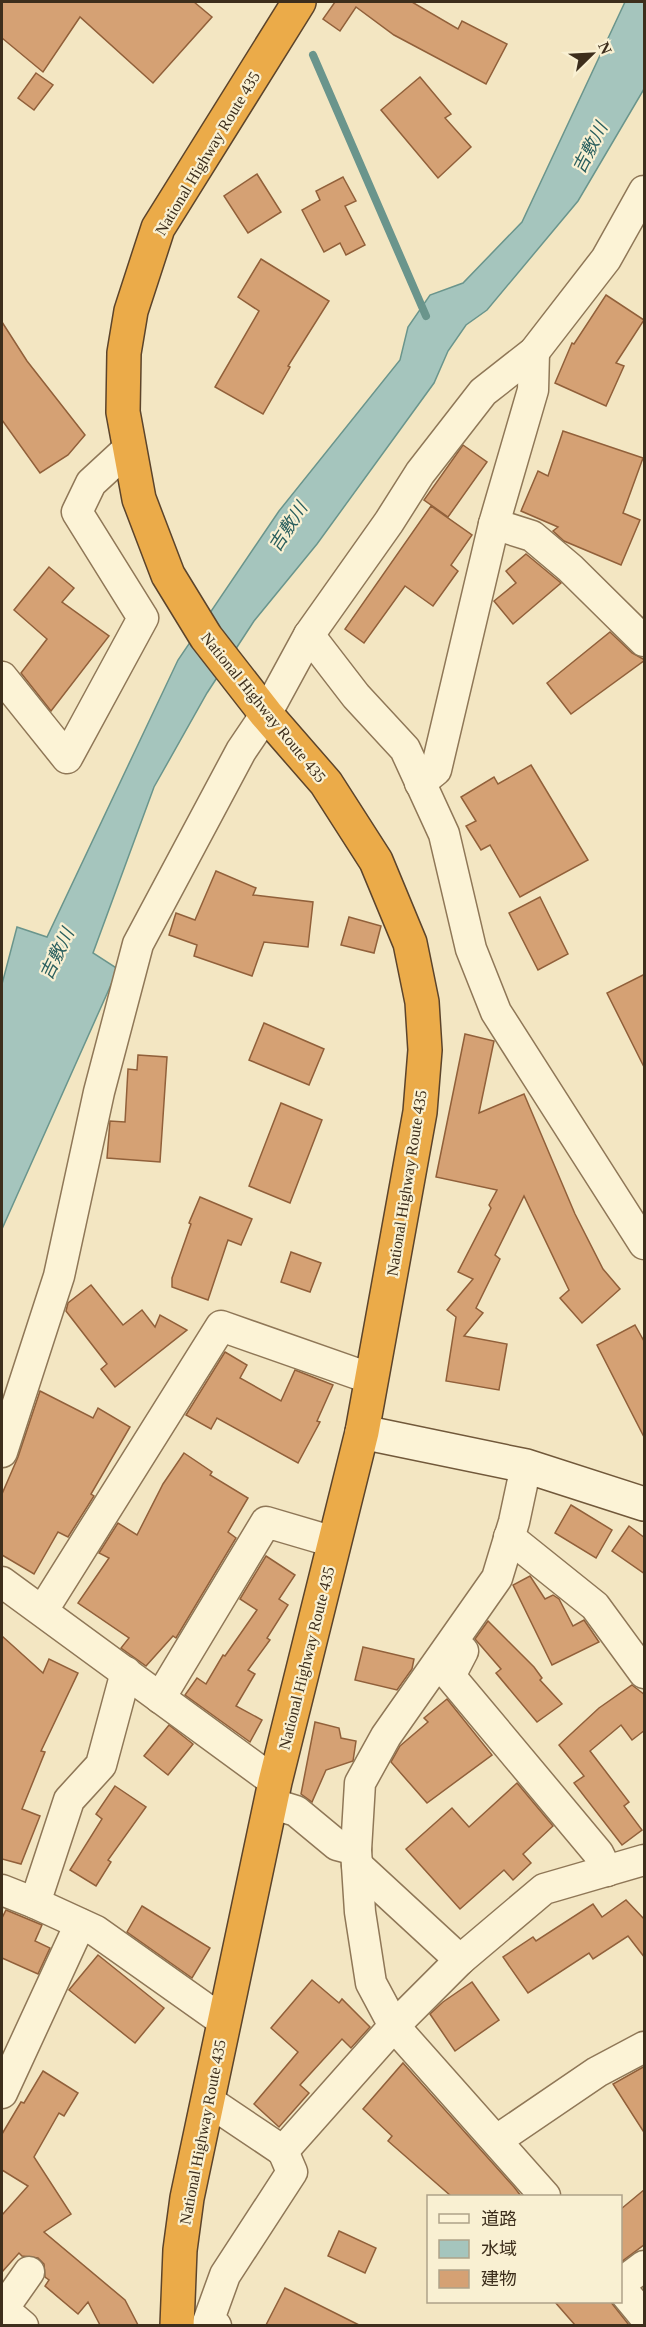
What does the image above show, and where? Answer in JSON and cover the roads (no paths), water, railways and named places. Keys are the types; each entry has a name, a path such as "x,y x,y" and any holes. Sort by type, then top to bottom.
{"highway":[{"name":"National Highway Route 435","path":"177,2325 180,2250 207,2100 273,1793 362,1432 420,1112 425,1050 422,1002 410,943 376,861 326,783 260,706 206,637 168,575 139,500 123,412 124,353 131,311 158,228 299,2"}],"street":[{"path":"2,1452 59,1276 99,1092 138,944 241,751 260,706 389,522 420,473 483,392 534,352 606,259 645,191"},
{"path":"420,783 436,770 494,524 533,390 534,352"},
{"path":"2,677 67,758 143,618 76,512 91,483 129,448"},
{"path":"494,524 531,536 570,568 645,641"},
{"path":"309,636 356,696 405,749 444,834 471,949 496,1012 645,1244"},
{"path":"43,1610 221,1326 372,1379"},
{"path":"362,1432 526,1466 645,1504"},
{"path":"526,1466 497,1578 386,1736 360,1783 356,1858 360,1912 371,1983 394,2026 544,2195"},
{"path":"160,1698 266,1522 334,1542"},
{"path":"509,1537 595,1606 645,1673"},
{"path":"2,1582 160,1698 273,1793 356,1858 460,1960"},
{"path":"35,1903 69,1800 101,1765 126,1672"},
{"path":"451,1674 598,1853 607,1871"},
{"path":"283,2151 394,2026 460,1960 544,1889 645,1860"},
{"path":"2,1890 96,1931 223,2021"},
{"path":"2,2093 80,1924"},
{"path":"497,2140 597,2072 645,2047"},
{"path":"207,2100 283,2151 292,2172 225,2275 208,2322 216,2325"},
{"path":"622,2285 645,2266"},
{"path":"23,2325 3,2309 29,2272"},
{"path":"622,2287 645,2316"}],"water":[{"name":"吉敷川","path":"625,2 644,2 644,89 578,201 487,310 466,325 448,351 434,383 317,544 254,621 207,693 154,787 93,953 118,969 2,1229 2,984 17,927 47,937 178,660 279,511 400,360 408,327 430,295 463,283 522,222"}],"waterway":[{"path":"313,55 426,316"}]}
